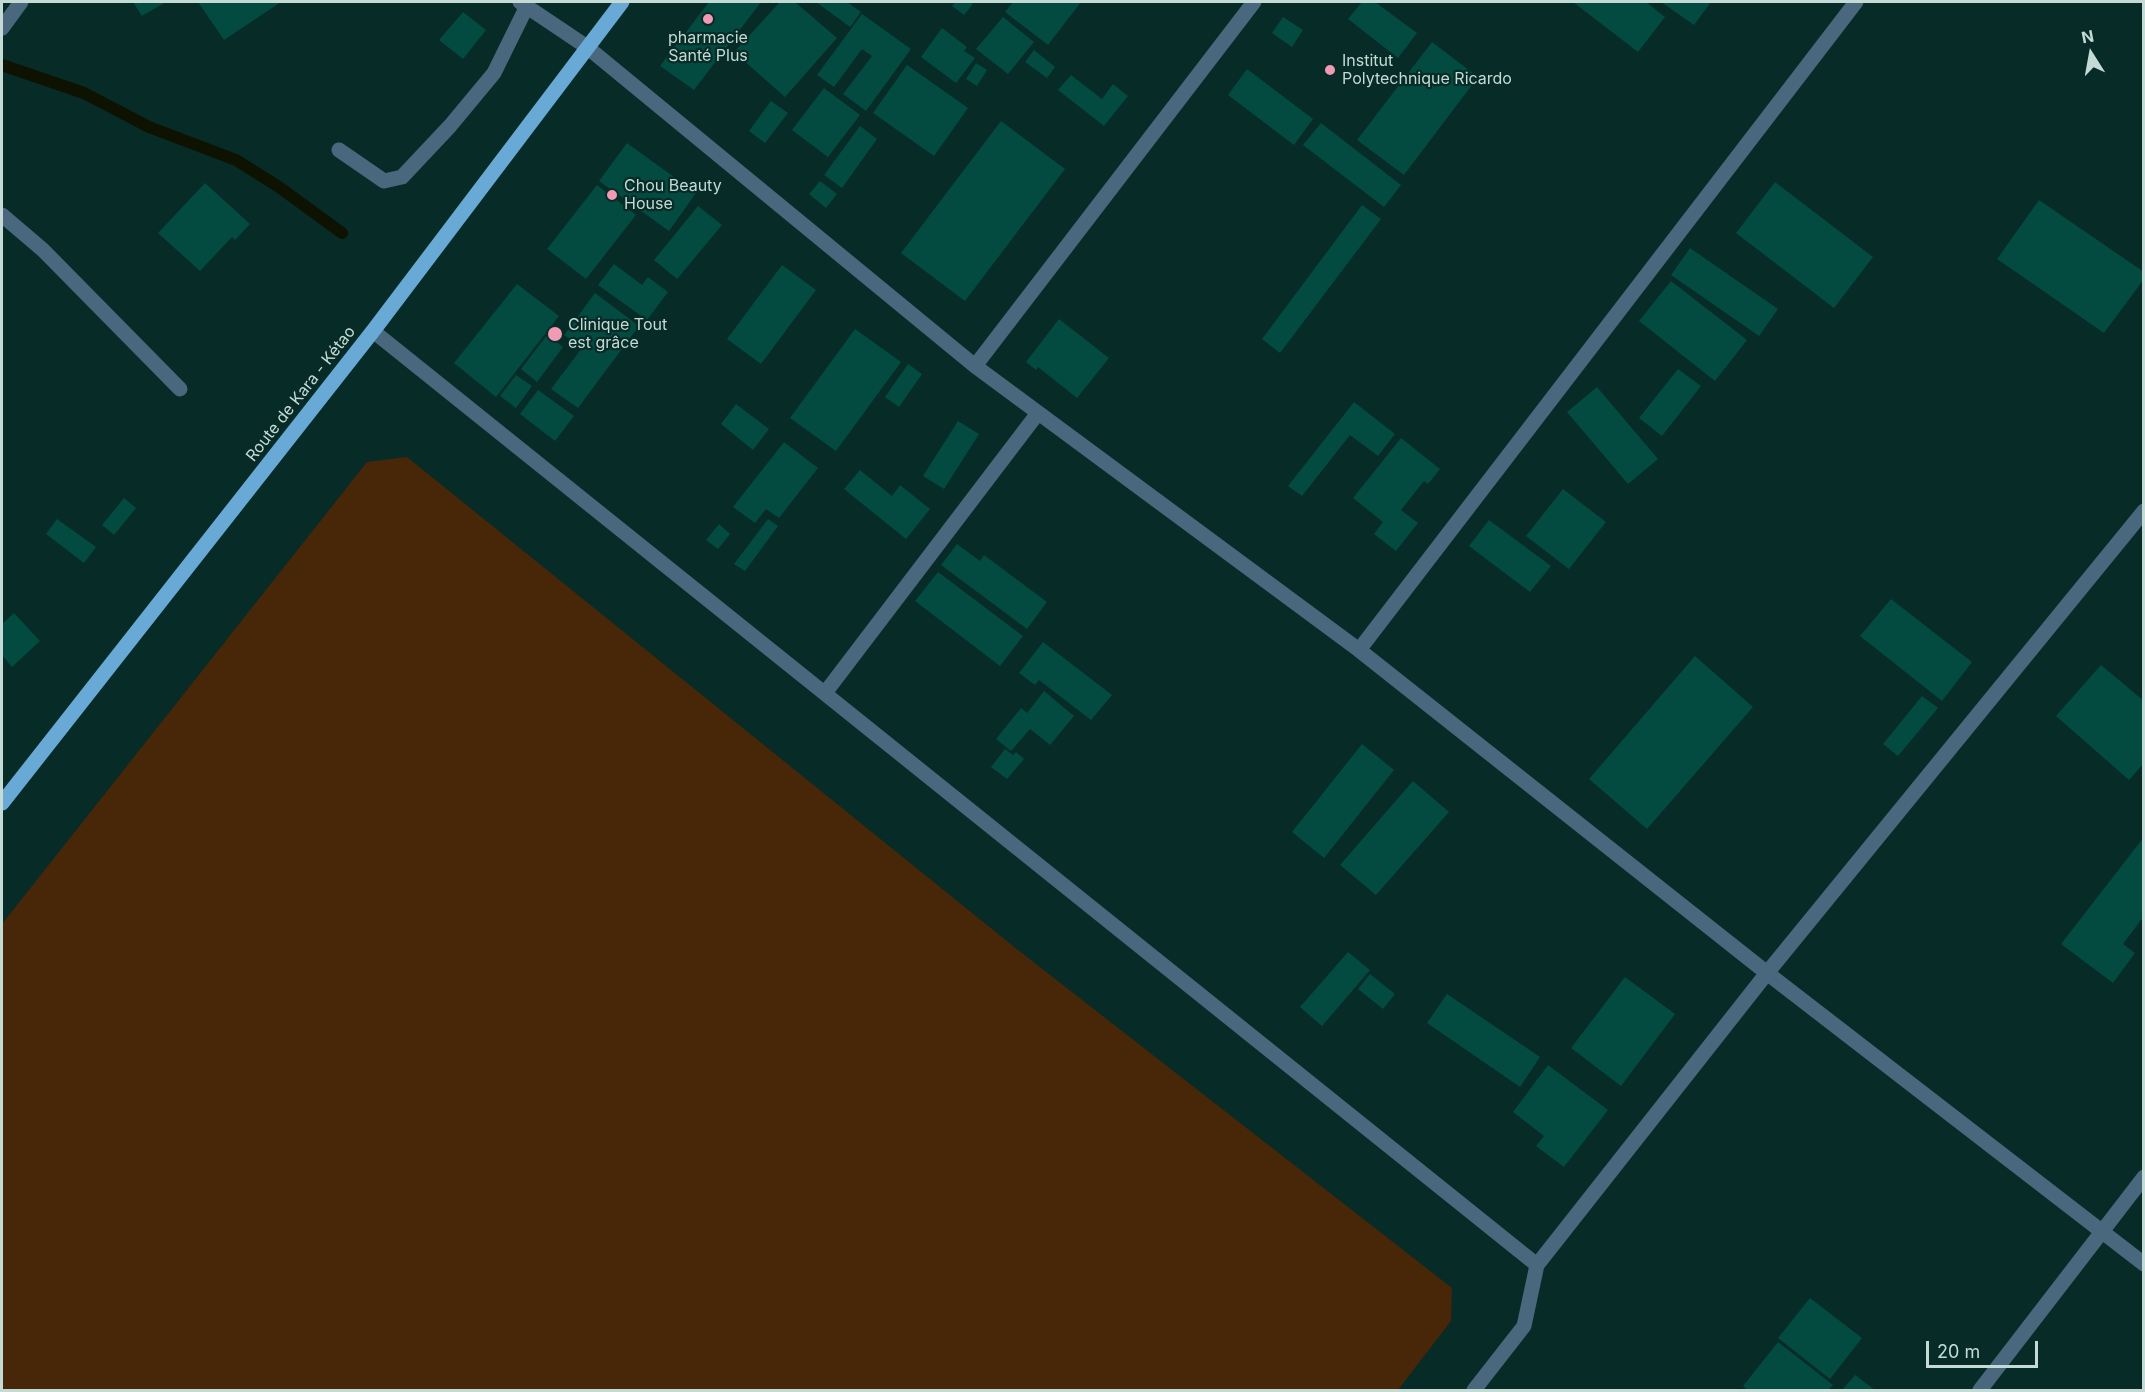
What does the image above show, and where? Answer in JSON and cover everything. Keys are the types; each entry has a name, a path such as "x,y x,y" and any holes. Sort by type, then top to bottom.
{"main road":[{"name":"Route de Kara - Kétao","path":"2,803 373,331 622,2"}],"street":[{"path":"2,28 21,2"},
{"path":"975,366 1254,2"},
{"path":"1359,650 1856,2"},
{"path":"339,150 384,181 402,177 450,126 494,73 523,4 587,47 975,366 1359,650 1767,973 2144,1264"},
{"path":"2,215 43,250 180,389"},
{"path":"373,331 1538,1265"},
{"path":"825,693 1038,413"},
{"path":"1474,1390 1524,1326 1538,1265 1767,973 2144,511"},
{"path":"1980,1390 2144,1178"}],"shaded area":[{"path":"407,457 1018,950 1452,1288 1451,1321 1398,1390 2,1390 2,924 367,462"}],"building":[{"path":"133,2 166,2 142,16"},
{"path":"198,2 281,2 224,40"},
{"path":"709,2 761,2 694,90 660,66"},
{"path":"780,2 795,2 837,38 785,97 734,52"},
{"path":"816,2 847,2 861,12 850,27"},
{"path":"955,2 973,4 964,15 952,6"},
{"path":"1013,2 1081,2 1048,45 1005,12"},
{"path":"1362,2 1375,2 1417,33 1398,58 1348,19"},
{"path":"1573,2 1646,2 1665,17 1638,52"},
{"path":"1661,2 1711,2 1694,25"},
{"path":"463,12 486,30 463,59 439,40"},
{"path":"862,14 911,49 866,111 843,94 872,56 862,49 834,87 817,75"},
{"path":"1003,17 1034,42 1008,74 976,49"},
{"path":"1283,17 1303,30 1292,47 1272,33"},
{"path":"942,28 967,47 964,51 975,58 956,83 921,57"},
{"path":"1432,42 1478,77 1404,175 1357,140"},
{"path":"1034,50 1055,67 1047,78 1025,62"},
{"path":"976,63 987,70 977,86 966,79"},
{"path":"907,65 968,108 934,156 873,113"},
{"path":"1247,69 1313,119 1294,145 1228,95"},
{"path":"1071,75 1102,99 1113,84 1128,96 1104,126 1058,90"},
{"path":"824,88 860,115 828,157 792,130"},
{"path":"771,101 788,113 765,143 749,131"},
{"path":"1001,121 1065,169 965,301 901,253"},
{"path":"1321,123 1401,185 1384,207 1303,145"},
{"path":"860,126 877,139 842,188 824,175"},
{"path":"627,143 696,193 669,231 599,181"},
{"path":"820,181 837,194 826,208 809,194"},
{"path":"1775,182 1873,257 1834,308 1736,233"},
{"path":"205,183 250,224 235,240 232,237 200,271 158,233"},
{"path":"597,185 636,215 586,279 547,249"},
{"path":"2039,200 2144,272 2144,279 2104,333 1997,259"},
{"path":"1362,205 1381,219 1280,353 1262,339"},
{"path":"698,206 722,225 677,279 654,260"},
{"path":"1690,248 1778,309 1759,336 1671,275"},
{"path":"614,264 642,285 648,277 668,292 647,320 598,285"},
{"path":"782,265 816,290 761,364 727,339"},
{"path":"1671,281 1747,340 1715,381 1639,321"},
{"path":"517,284 559,316 496,397 454,363"},
{"path":"595,293 639,326 578,408 551,389 582,348 564,335"},
{"path":"1059,319 1109,358 1077,398 1038,367 1036,370 1026,362"},
{"path":"855,329 901,362 836,451 790,418"},
{"path":"547,335 563,347 537,382 521,369"},
{"path":"908,364 922,374 899,407 885,397"},
{"path":"1678,369 1701,386 1662,436 1639,418"},
{"path":"516,375 532,386 516,408 500,396"},
{"path":"1597,387 1658,459 1628,484 1567,412"},
{"path":"538,390 574,416 555,441 520,414"},
{"path":"1354,402 1395,434 1378,456 1350,435 1302,496 1288,486"},
{"path":"736,404 769,429 753,450 721,424"},
{"path":"958,421 979,434 944,489 923,476"},
{"path":"1401,438 1440,469 1428,484 1424,481 1401,510 1418,523 1396,551 1374,534 1383,522 1353,498"},
{"path":"784,442 818,468 779,518 766,509 755,523 733,507"},
{"path":"860,470 892,496 900,485 930,509 906,539 844,489"},
{"path":"1563,489 1606,522 1569,569 1526,536"},
{"path":"124,498 136,508 114,535 102,525"},
{"path":"57,519 96,547 84,563 46,534"},
{"path":"768,519 778,526 745,571 734,564"},
{"path":"1489,520 1551,566 1530,592 1469,546"},
{"path":"719,524 730,534 718,549 706,540"},
{"path":"957,544 980,561 984,555 1047,602 1027,629 941,565"},
{"path":"938,572 1023,636 1000,666 915,601"},
{"path":"1891,599 1972,662 1942,701 1860,636"},
{"path":"14,613 40,641 12,667 2,655 2,624"},
{"path":"1043,642 1112,695 1091,720 1039,680 1035,685 1019,673"},
{"path":"1695,656 1753,707 1647,829 1589,779"},
{"path":"2101,665 2144,701 2144,763 2129,780 2056,716"},
{"path":"1044,691 1074,716 1050,745 1030,729 1011,751 996,739 1021,708 1027,713"},
{"path":"1922,696 1938,708 1898,756 1883,744"},
{"path":"1362,744 1394,770 1324,858 1292,832"},
{"path":"1005,749 1013,755 1016,752 1024,759 1007,779 991,767"},
{"path":"1413,781 1449,812 1376,895 1340,865"},
{"path":"2144,837 2144,916 2123,944 2135,953 2113,983 2061,944"},
{"path":"1348,952 1370,970 1322,1026 1300,1007"},
{"path":"1370,974 1395,994 1383,1009 1358,989"},
{"path":"1625,977 1675,1014 1621,1086 1571,1048"},
{"path":"1447,994 1540,1057 1520,1087 1427,1023"},
{"path":"1548,1065 1608,1110 1564,1167 1536,1146 1544,1136 1513,1112"},
{"path":"1810,1298 1862,1338 1830,1379 1778,1338"},
{"path":"1778,1342 1833,1385 1828,1390 1748,1390 1743,1386"},
{"path":"1855,1375 1875,1390 1842,1390"}],"waterway":[{"path":"2,65 84,93 149,127 236,160 279,187 342,233"}],"place":[{"name":"pharmacie Santé Plus","path":"708,19"},
{"name":"Institut Polytechnique Ricardo","path":"1330,70"},
{"name":"Chou Beauty House","path":"612,195"},
{"name":"Clinique Tout est grâce","path":"555,334"}]}
